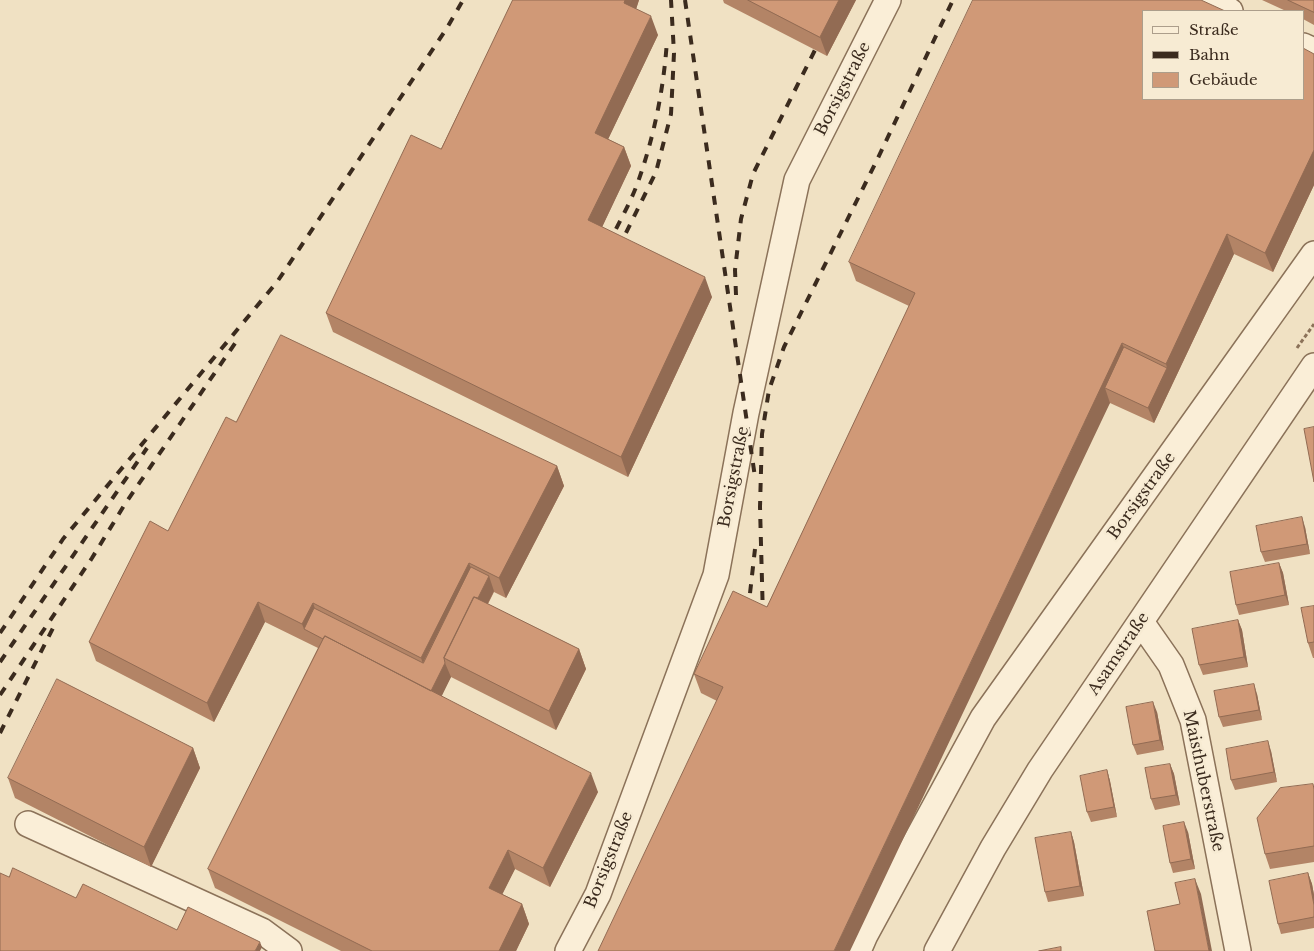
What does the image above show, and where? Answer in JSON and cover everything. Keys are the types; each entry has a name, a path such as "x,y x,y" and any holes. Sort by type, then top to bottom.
{"street":[{"name":"Borsigstraße","path":"568,951 598,894 716,575 746,414 797,180 888,0"},
{"path":"1206,0 1228,10"},
{"name":"Borsigstraße","path":"858,951 983,718 1314,254"},
{"name":"Asamstraße","path":"939,949 993,848 1040,770 1314,366"},
{"name":"Maisthuberstraße","path":"1141,622 1171,665 1193,720 1238,951"},
{"path":"28,824 262,930 289,951"}],"building":[{"path":"513,0 625,0 624,3 651,16 595,133 624,147 588,220 705,277 621,457 326,313 411,135 441,149"},
{"path":"748,0 839,0 820,37"},
{"path":"973,0 1201,0 1223,10 1142,10 1142,100 1304,100 1304,49 1314,54 1314,150 1265,253 1227,234 1166,364 1122,343 834,951 598,951 723,687 694,674 733,591 767,607 915,293 849,262"},
{"path":"1288,0 1314,0 1314,12"},
{"path":"281,335 557,466 499,578 469,563 421,658 313,603 302,624 258,602 207,703 89,642 150,521 168,531 226,417 236,422"},
{"path":"1124,347 1167,368 1148,408 1105,388"},
{"path":"1314,427 1314,482 1304,429"},
{"path":"1302,517 1307,544 1261,552 1256,526"},
{"path":"1279,563 1285,595 1236,605 1230,572"},
{"path":"471,567 489,576 478,598 474,597 444,658 445,663 431,691 325,636 323,639 304,629 314,608 423,663"},
{"path":"474,597 579,649 549,711 444,658"},
{"path":"1314,606 1314,642 1308,643 1301,608"},
{"path":"1238,620 1244,657 1199,665 1192,629"},
{"path":"325,636 591,773 543,868 508,850 489,888 522,904 499,951 372,951 208,869"},
{"path":"57,679 193,748 144,847 8,778"},
{"path":"1254,684 1259,710 1219,717 1214,691"},
{"path":"1153,702 1160,740 1133,745 1126,707"},
{"path":"1268,741 1274,772 1231,780 1226,749"},
{"path":"1170,764 1176,795 1151,799 1145,768"},
{"path":"1107,770 1114,807 1087,812 1080,776"},
{"path":"1313,784 1314,846 1265,854 1257,818 1280,788"},
{"path":"1184,822 1191,859 1170,863 1163,826"},
{"path":"1071,832 1080,886 1045,892 1035,838"},
{"path":"13,868 76,898 83,884 177,930 188,907 260,942 255,951 0,951 0,873 9,877"},
{"path":"1308,873 1314,905 1314,917 1278,924 1269,881"},
{"path":"1195,879 1209,951 1155,951 1147,911 1180,904 1175,883"},
{"path":"1061,947 1061,951 1039,951"}],"railway":[{"path":"0,633 63,539 277,282 447,28 463,0"},
{"path":"618,249 656,172 671,114 674,53 671,0"},
{"path":"685,0 755,477"},
{"path":"763,618 760,507 762,434 769,390 784,347 877,160 953,0"},
{"path":"608,245 635,190 649,148 661,94 667,40"},
{"path":"736,295 735,270 741,219 753,174 815,50"},
{"path":"0,695 92,558 125,504 240,336"},
{"path":"0,662 147,448"},
{"path":"748,611 755,549"},
{"path":"0,733 54,626"}]}
